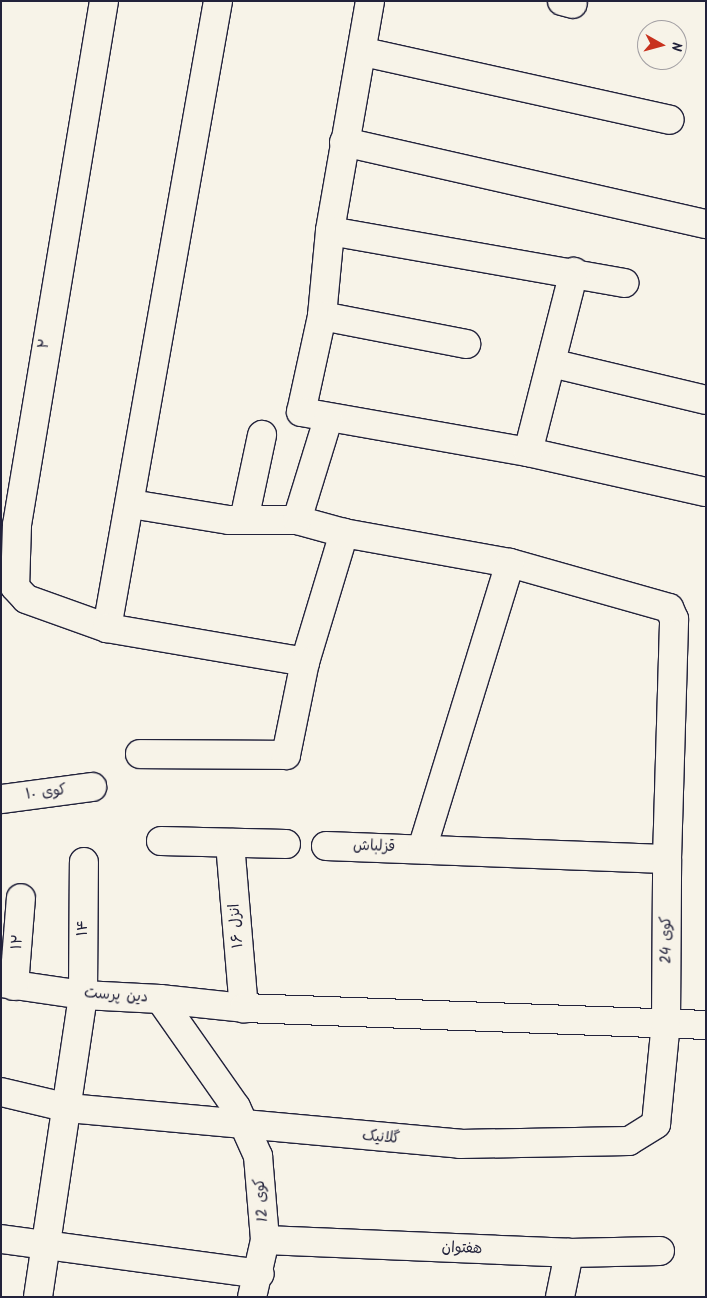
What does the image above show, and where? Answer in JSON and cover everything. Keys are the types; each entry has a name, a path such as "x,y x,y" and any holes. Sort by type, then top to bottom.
{"street":[{"name":"۲","path":"104,1 18,515 15,587 26,599 106,628 305,662"},
{"path":"106,628 130,504 218,1"},
{"path":"370,1 364,52 344,142 330,231 322,316 301,412 328,419 528,452 706,492"},
{"path":"364,52 670,120"},
{"path":"344,142 706,224"},
{"path":"330,231 574,272 624,283"},
{"path":"528,452 574,272"},
{"path":"322,316 466,344"},
{"path":"551,363 706,400"},
{"path":"297,520 328,419"},
{"path":"244,520 262,435"},
{"name":"کوی 24","path":"130,504 244,520 297,520 344,533 510,563 669,608 674,619 667,859 666,1022"},
{"path":"140,754 286,755 305,662 344,533"},
{"path":"422,849 510,563"},
{"name":"کوی ۱۰","path":"1,799 92,787"},
{"path":"161,841 286,844"},
{"name":"۱۶ انزل","path":"230,844 244,1008"},
{"name":"قزلباش","path":"326,846 667,859"},
{"name":"۱۴","path":"48,1247 83,995 84,862"},
{"name":"۱۲","path":"8,984 21,898"},
{"name":"دین پرست","path":"8,984 83,995 160,999 240,1117"},
{"path":"160,999 244,1008 666,1022 706,1025"},
{"name":"گلانیک","path":"1,1092 68,1108 240,1117 460,1144 629,1141 656,1124 666,1022"},
{"name":"کوی 12","path":"240,1117 258,1156 265,1240 256,1286"},
{"path":"1,1239 256,1286"},
{"name":"هفتوان","path":"265,1240 569,1253 660,1250"},
{"path":"38,1297 48,1247"},
{"path":"560,1297 569,1253"}]}
